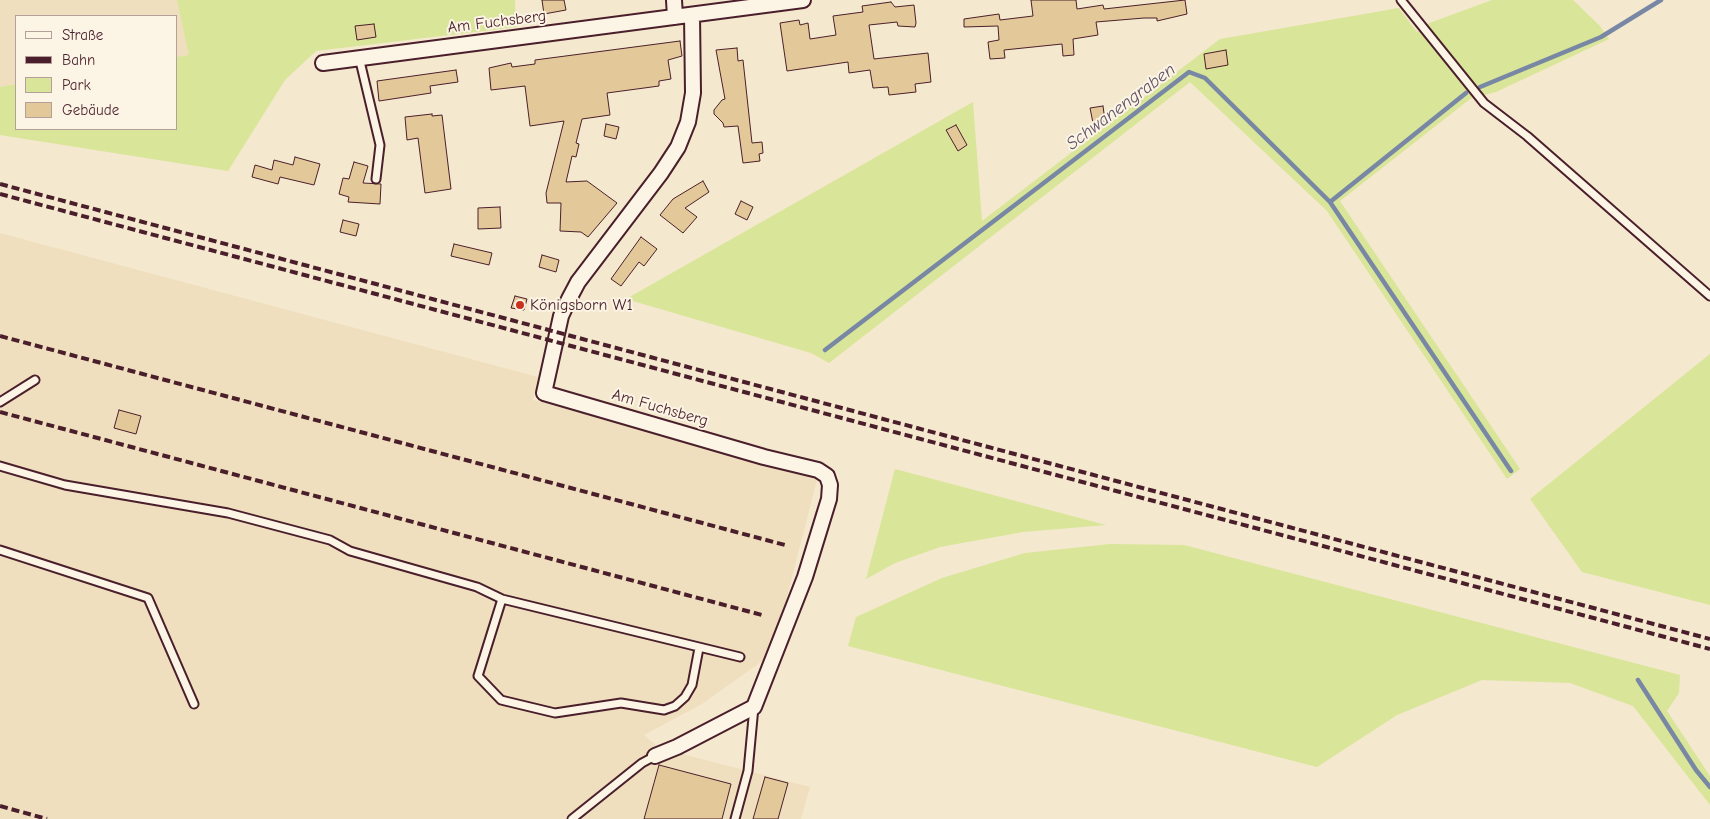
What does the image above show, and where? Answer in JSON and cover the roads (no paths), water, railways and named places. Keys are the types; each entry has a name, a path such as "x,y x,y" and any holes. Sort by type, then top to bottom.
{"street":[{"path":"674,0 675,17"},
{"name":"Am Fuchsberg","path":"323,63 803,0"},
{"name":"Am Fuchsberg","path":"692,15 693,93 688,122 678,147 661,173 578,282 561,316 544,393 764,457 818,470 827,476 830,485 829,499 805,577 754,707"},
{"path":"655,756 677,747 754,707"}],"lane":[{"path":"1400,0 1484,103 1535,143 1710,296"},
{"path":"359,57 380,145 376,179"},
{"path":"0,402 35,380"},
{"path":"0,466 65,485 228,513 330,540 350,551 476,587 502,599 740,657"},
{"path":"0,550 148,598 194,704"},
{"path":"502,599 478,676 501,700 555,713 594,705 620,703 664,710 675,706 685,697 692,685 699,648"},
{"path":"735,819 748,771 754,707"},
{"path":"572,819 642,763 655,756"}],"waterway":[{"name":"Schwanengraben","path":"1480,87 1601,37 1661,0"},
{"name":"Schwanengraben","path":"825,350 1189,72 1205,78 1330,202 1466,93"},
{"path":"1330,202 1511,471"},
{"path":"1638,680 1696,770 1710,787"}],"railway":[{"path":"0,184 1710,639"},
{"path":"0,194 1710,649"},
{"path":"0,336 785,545"},
{"path":"0,412 762,615"},
{"path":"0,806 47,819"}],"place":[{"name":"Königsborn W1","path":"520,305"}]}
